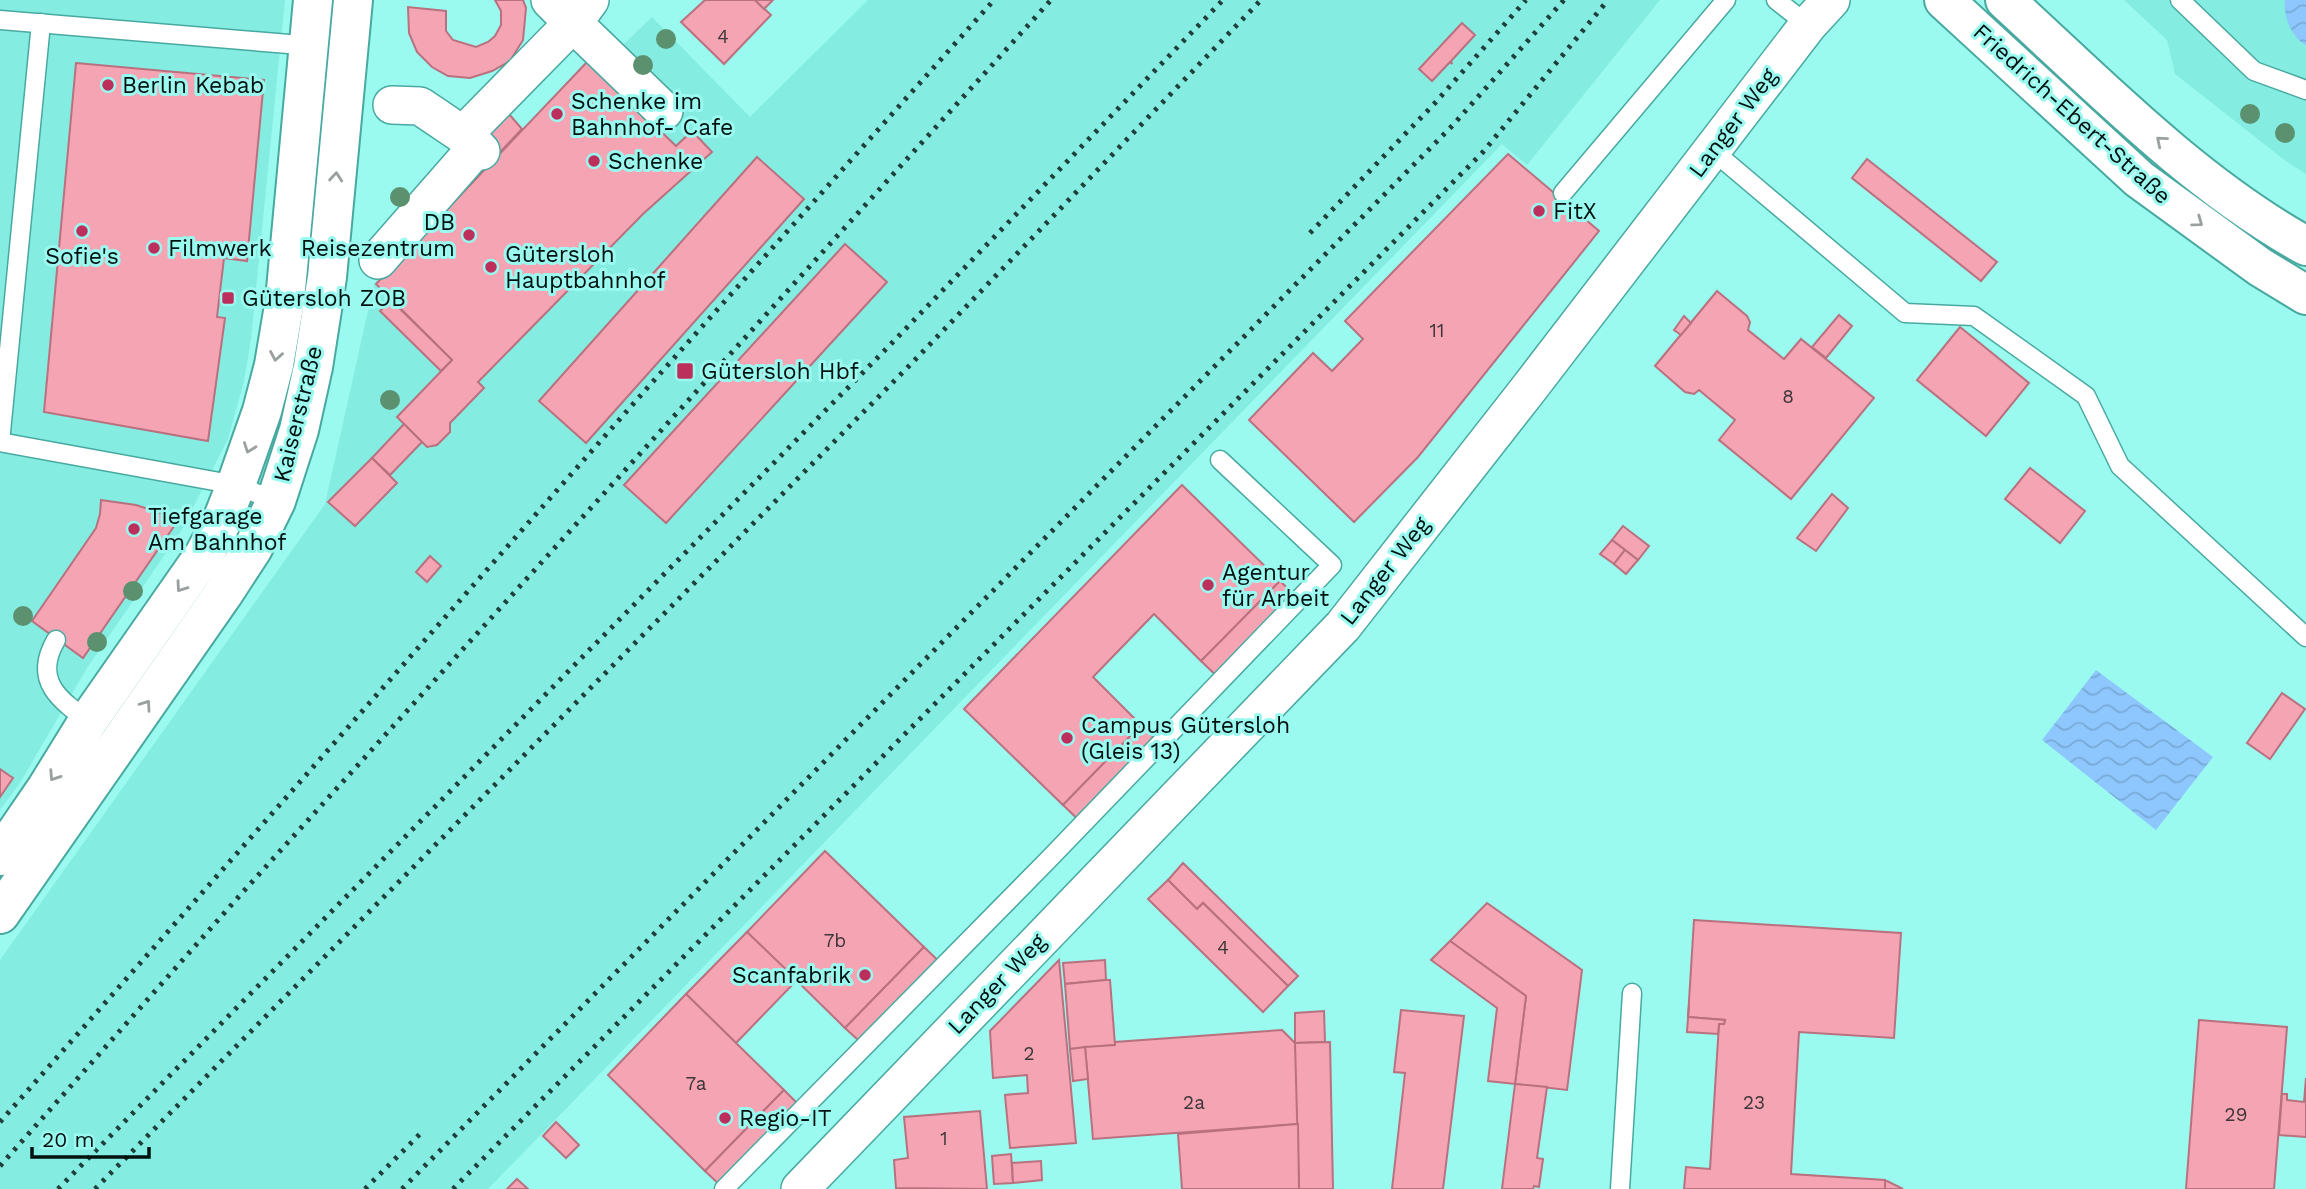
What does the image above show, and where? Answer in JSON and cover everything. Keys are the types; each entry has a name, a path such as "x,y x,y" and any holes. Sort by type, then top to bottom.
{"main road":[{"name":"Kaiserstraße","path":"0,856 57,773 88,721 204,555 221,523 236,485 262,411 274,365 285,300 313,0"},
{"name":"Kaiserstraße","path":"0,914 223,594 253,548 276,501 299,430 323,306 353,0"},
{"name":"Friedrich-Ebert-Straße","path":"1944,0 2139,179 2259,267 2306,295"},
{"name":"Friedrich-Ebert-Straße","path":"2005,0 2161,142 2244,207 2306,246"}],"street":[{"path":"378,260 477,147 571,8 664,111"},
{"name":"Langer Weg","path":"800,1189 1343,626 1819,13"},
{"path":"392,105 421,107 477,147"}],"lane":[{"path":"1563,194 1726,0"},
{"path":"1776,0 1819,13"},
{"path":"2180,0 2254,71 2306,90"},
{"path":"0,20 348,49"},
{"path":"41,23 0,442 236,485 276,501"},
{"path":"1712,150 1905,313 1974,316 2086,396 2119,466 2306,637"},
{"path":"724,1189 1040,868 1332,565 1220,460"},
{"path":"56,640 50,651 47,676 52,689 64,703 120,742"},
{"path":"1620,1189 1632,993"}],"shaded area":[{"path":"0,0 285,0 251,339 244,381 228,439 181,531 87,668 20,783 0,810"},
{"path":"868,0 1660,0 1527,165 1502,144 488,1189 0,1189 0,960 325,504 374,284 591,57 601,66 652,17 750,117"},
{"path":"2124,0 2306,0 2306,174 2175,74 2167,40"}],"water":[{"path":"2285,0 2306,0 2306,45 2296,37 2289,26"},
{"path":"2096,670 2213,757 2156,830 2042,740"}],"building":[{"path":"495,0 523,0 526,8 523,40 510,61 492,71 470,78 448,76 432,67 417,52 409,33 408,7 446,11 446,31 453,40 476,47 495,36 501,25 501,11"},
{"path":"705,0 755,0 771,15 724,64 681,22"},
{"path":"755,0 773,0 764,9"},
{"path":"1462,23 1475,35 1451,61 1452,64 1450,62 1432,81 1419,69"},
{"name":"Gütersloh Hauptbahnhof","path":"588,61 676,146 692,131 712,152 643,214 478,382 484,388 450,423 450,432 437,445 427,447 397,417 452,360 376,284"},
{"name":"Filmwerk","path":"76,63 264,80 247,261 224,258 217,317 225,318 208,441 44,412"},
{"path":"509,114 522,129 461,193 495,120"},
{"path":"1508,154 1599,231 1418,457 1354,522 1249,420 1313,353 1332,371 1363,339 1345,321"},
{"path":"757,157 804,199 586,443 539,401"},
{"path":"1867,159 1997,262 1981,281 1852,178"},
{"path":"845,244 887,282 666,523 624,485"},
{"path":"1717,291 1747,316 1750,322 1748,330 1784,359 1801,339 1874,398 1791,499 1719,440 1735,420 1699,390 1694,394 1685,392 1655,366"},
{"path":"391,300 452,360 441,371 380,311"},
{"path":"1839,315 1852,326 1826,358 1812,347"},
{"path":"1684,316 1691,323 1681,335 1674,330"},
{"path":"1960,327 2029,383 1986,436 1917,380"},
{"path":"404,424 422,442 390,475 372,458"},
{"path":"372,458 397,483 355,526 328,502"},
{"path":"2030,468 2085,511 2060,543 2005,499"},
{"path":"1182,485 1280,581 1201,661 1154,614 1093,677 1141,725 1063,805 964,709"},
{"path":"1832,494 1848,508 1816,551 1797,538"},
{"path":"101,500 136,505 179,519 83,658 32,621 96,528"},
{"path":"1623,526 1649,546 1638,560 1612,540"},
{"path":"1612,540 1625,550 1614,564 1600,554"},
{"path":"1625,550 1638,560 1626,574 1614,564"},
{"path":"430,556 441,566 427,582 416,572"},
{"path":"1280,581 1304,604 1226,685 1201,661"},
{"path":"2282,693 2305,709 2270,759 2247,743"},
{"path":"1141,725 1165,748 1087,828 1063,805"},
{"path":"0,769 13,778 0,797"},
{"path":"825,851 924,947 845,1028 747,932"},
{"path":"1183,863 1298,976 1288,986 1203,903 1197,909 1168,880"},
{"path":"1168,880 1197,909 1203,903 1288,986 1263,1012 1148,899"},
{"path":"1487,903 1582,970 1567,1090 1515,1084 1526,996 1450,941"},
{"path":"1694,920 1901,933 1894,1038 1799,1032 1791,1174 1885,1180 1885,1189 1684,1189 1686,1167 1710,1169 1719,1024 1724,1024 1725,1020 1688,1017"},
{"path":"747,932 797,980 736,1043 686,994"},
{"path":"1450,941 1526,996 1515,1084 1488,1081 1497,1008 1431,960"},
{"path":"924,947 949,971 870,1051 845,1028"},
{"path":"1059,960 1076,1143 1010,1148 1005,1095 1028,1093 1027,1075 993,1078 990,1031"},
{"path":"1105,960 1106,980 1065,984 1063,963"},
{"path":"1110,980 1115,1045 1070,1049 1065,984"},
{"path":"686,994 784,1090 705,1171 608,1075"},
{"path":"1401,1010 1464,1016 1443,1189 1392,1189 1405,1073 1394,1072"},
{"path":"1324,1011 1325,1042 1295,1043 1295,1013"},
{"path":"1688,1017 1725,1020 1724,1024 1719,1024 1718,1034 1687,1032"},
{"path":"2199,1020 2287,1027 2274,1189 2186,1189"},
{"path":"1282,1030 1296,1044 1298,1124 1093,1139 1085,1047 1115,1045 1115,1042"},
{"path":"1330,1042 1333,1189 1299,1189 1295,1043"},
{"path":"1085,1047 1088,1079 1073,1081 1070,1049"},
{"path":"2306,1078 2306,1137 2279,1135 2282,1094 2287,1094 2287,1100 2304,1102"},
{"path":"1515,1084 1547,1087 1537,1158 1543,1159 1539,1187 1534,1186 1533,1189 1502,1189"},
{"path":"784,1090 809,1115 724,1189 705,1171"},
{"path":"980,1111 987,1189 896,1188 894,1160 908,1158 904,1117"},
{"path":"556,1122 579,1145 566,1158 543,1136"},
{"path":"1298,1124 1299,1189 1182,1189 1178,1134"},
{"path":"1011,1154 1013,1183 994,1184 992,1156"},
{"path":"1041,1161 1042,1180 1013,1183 1012,1163"},
{"path":"517,1179 528,1189 507,1189"},
{"path":"1887,1181 1903,1189 1885,1189"}],"railway":[{"path":"0,1122 649,386 994,0"},
{"path":"0,1166 242,893 1051,0"},
{"path":"58,1189 889,346 1223,0"},
{"path":"95,1189 910,365 1261,0"},
{"path":"1310,233 1435,103 1526,0"},
{"path":"402,1189 1453,125 1564,0"},
{"path":"453,1189 1483,152 1608,0"},
{"path":"365,1189 424,1130"}],"place":[{"name":"Berlin Kebab","path":"108,85"},
{"name":"Schenke im Bahnhof- Cafe","path":"557,114"},
{"name":"Schenke","path":"594,161"},
{"name":"FitX","path":"1539,211"},
{"name":"Sofie's","path":"82,231"},
{"name":"DB Reisezentrum","path":"469,235"},
{"name":"Filmwerk","path":"154,248"},
{"name":"Gütersloh Hauptbahnhof","path":"491,267"},
{"name":"Gütersloh ZOB","path":"228,298"},
{"name":"Gütersloh Hbf","path":"685,371"},
{"name":"Tiefgarage Am Bahnhof","path":"134,529"},
{"name":"Agentur für Arbeit","path":"1208,585"},
{"name":"Campus Gütersloh (Gleis 13)","path":"1067,738"},
{"name":"Scanfabrik","path":"865,975"},
{"name":"Regio-IT","path":"725,1118"}]}
